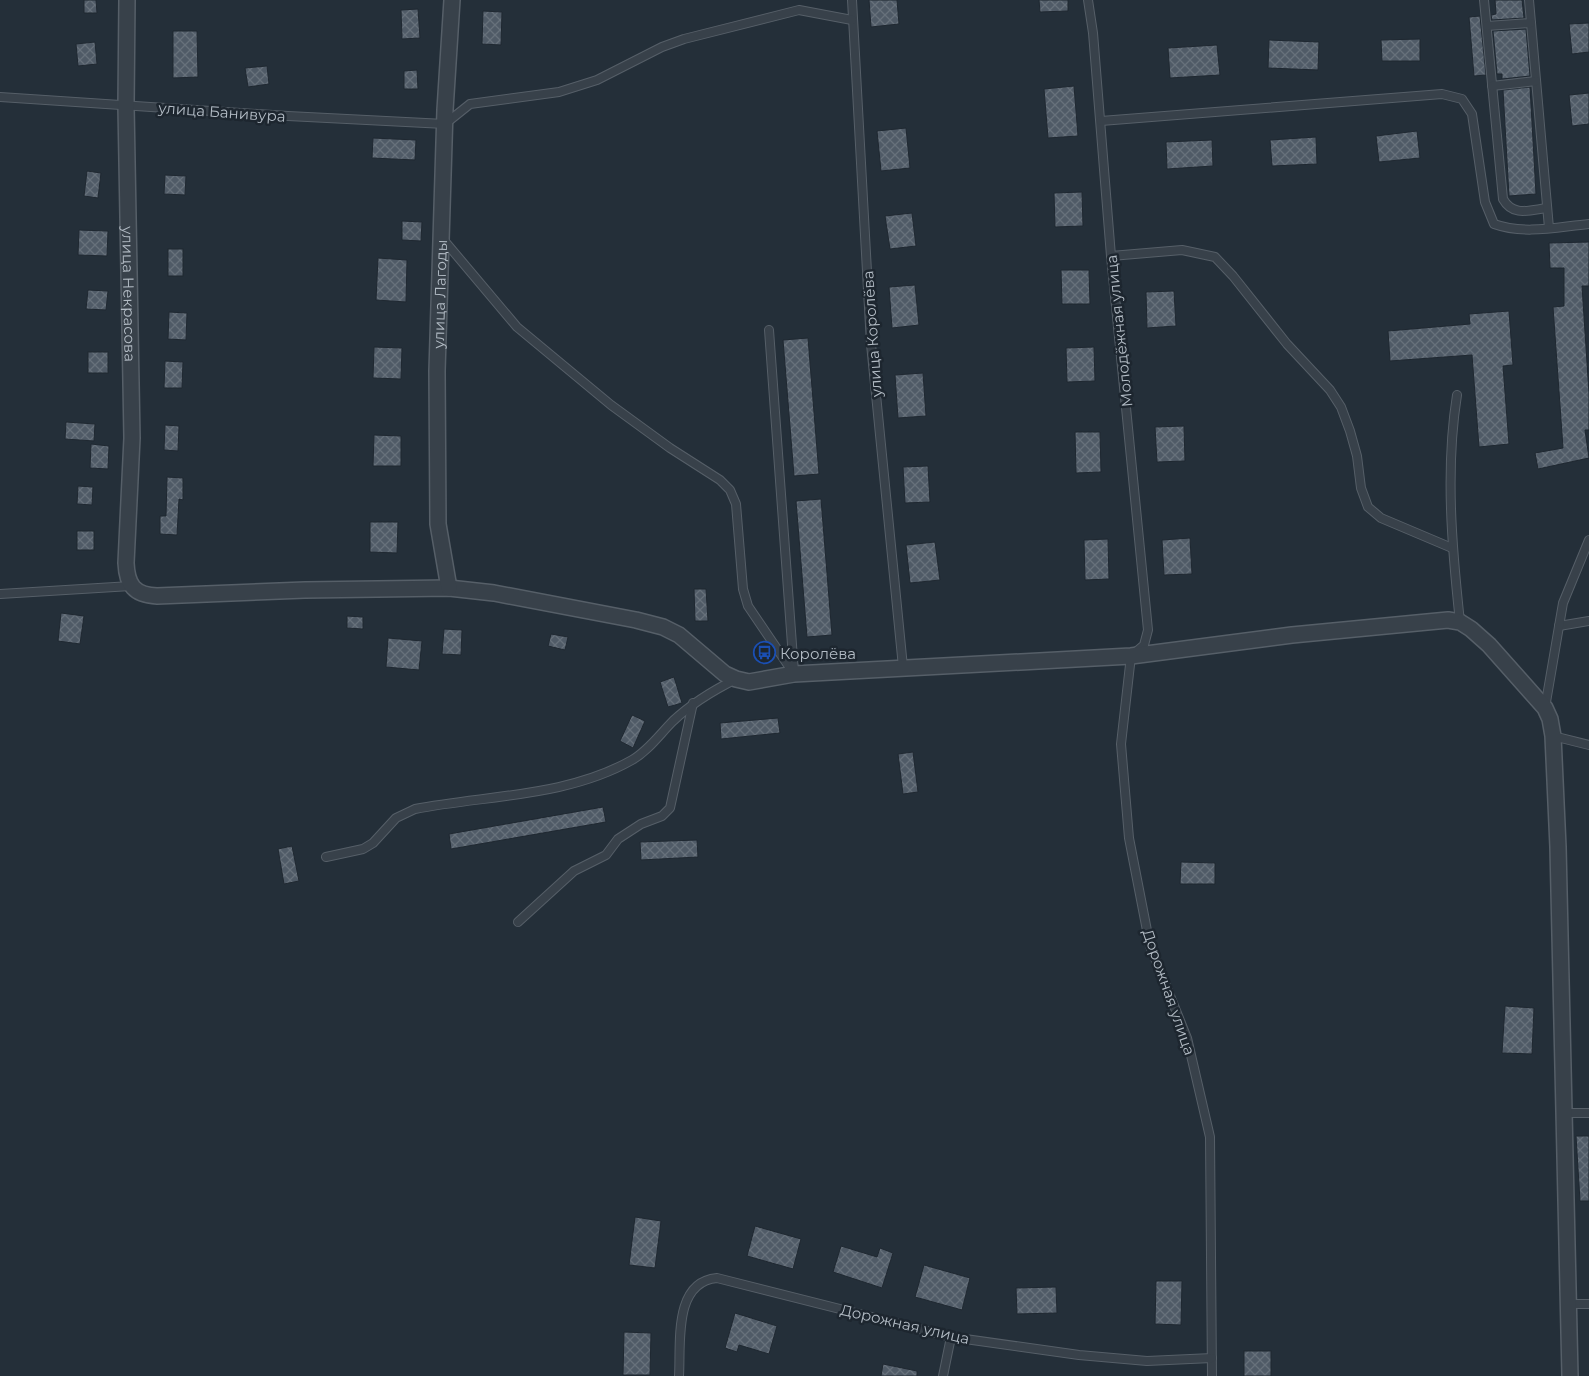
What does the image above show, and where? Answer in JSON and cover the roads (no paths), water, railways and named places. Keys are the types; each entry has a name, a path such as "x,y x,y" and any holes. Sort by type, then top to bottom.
{"street":[{"name":"улица Некрасова","path":"127,0 126,106 132,438 131,502 126,563 127,577 131,586"},
{"name":"улица Лагоды","path":"449,588 438,524 437,371 445,124 452,0"},
{"path":"131,586 137,592 156,596 305,590 449,588 494,593 636,620 663,627 679,635 726,674 749,682 794,674 1131,656 1292,635 1372,629 1438,620 1460,622 1489,645 1545,708 1550,719 1553,736 1570,1376"}],"lane":[{"name":"улица Королёва","path":"852,0 871,344 903,667"},
{"name":"Молодёжная улица","path":"1088,0 1094,33 1111,256 1148,630 1144,645 1131,656"},
{"path":"1484,0 1503,199 1508,208 1516,212 1548,208"},
{"path":"1529,0 1549,228"},
{"path":"445,124 470,104 559,92 597,80 662,47 684,39 799,10 852,20"},
{"path":"1486,26 1531,23"},
{"path":"1492,86 1536,81"},
{"path":"1101,120 1442,94 1462,99 1472,114 1484,202 1494,224 1511,230 1589,224"},
{"name":"улица Банивура","path":"0,97 445,124"},
{"path":"442,238 517,326 611,405 670,448 720,480 730,490 736,504 743,589 748,606 794,674"},
{"path":"1111,256 1182,250 1215,257 1233,276 1287,344 1330,390 1341,407 1350,431 1361,488 1368,507 1381,518 1452,548"},
{"path":"769,330 794,674"},
{"path":"1457,395 1451,433 1452,548 1460,622"},
{"path":"1545,708 1563,603 1589,540"},
{"path":"0,594 131,586"},
{"path":"1559,626 1589,621"},
{"name":"Дорожная улица","path":"1131,656 1121,744 1129,838 1150,946 1187,1038 1210,1137 1212,1376"},
{"path":"326,857 363,849 373,843 396,818 415,808 552,789 604,774 633,759 693,703 711,691 736,679"},
{"path":"518,922 574,871 606,854 618,840 641,824 662,816 670,808 693,703"},
{"path":"1553,736 1589,745"},
{"path":"1564,1113 1589,1113"},
{"name":"Дорожная улица","path":"678,1376 683,1311 689,1295 697,1283 717,1278 951,1337 1079,1355 1147,1361 1212,1358"},
{"path":"1569,1304 1589,1304"},
{"path":"943,1376 951,1337"}],"place":[{"name":"Королёва","path":"764,653"}]}
